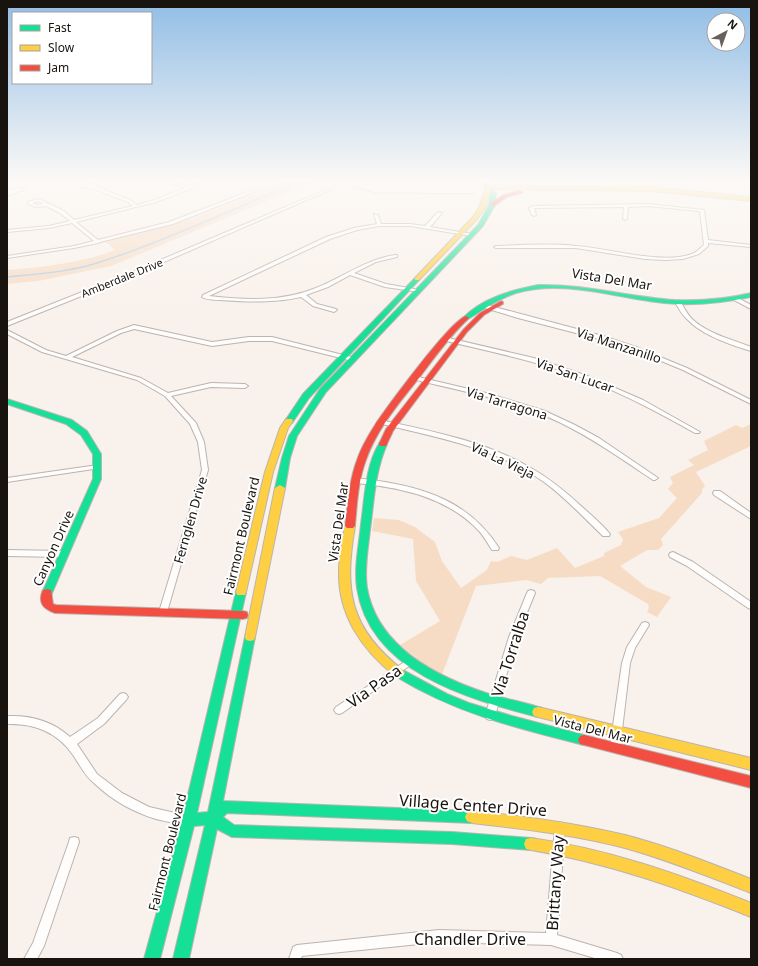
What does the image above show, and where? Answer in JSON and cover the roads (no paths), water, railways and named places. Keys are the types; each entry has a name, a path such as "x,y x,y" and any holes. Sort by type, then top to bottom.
{"street":[{"path":"7,231 40,227"},
{"path":"81,227 98,242"},
{"path":"7,257 40,254 98,242 154,227"},
{"name":"Amberdale Drive","path":"7,324 139,271 241,227"},
{"path":"363,227 356,228 328,238 205,296 231,300 262,300 302,295 318,290 377,259 395,256"},
{"path":"427,227 472,235"},
{"name":"Fairmont Boulevard","path":"152,959 189,820 269,472 284,428 306,396 467,227"},
{"name":"Fairmont Boulevard","path":"181,959 213,818 286,458 293,436 309,408 353,359 479,227"},
{"path":"496,247 577,247 666,259 687,257 699,253 706,246 704,227"},
{"path":"706,241 751,246"},
{"path":"349,273 385,285 418,291"},
{"name":"Vista Del Mar","path":"679,304 580,286 556,284 515,290 481,305 462,319 444,339 380,422 361,460 344,562 343,575 346,599 358,628 383,660 396,671 434,696 490,716 751,782"},
{"name":"Vista Del Mar","path":"751,295 746,303 647,304 581,291 559,289 526,294 491,308 474,321 456,342 392,425 378,454 371,482 361,569 363,596 375,624 396,650 422,671 454,687 494,701 751,764"},
{"path":"302,295 315,305 334,310"},
{"path":"679,304 685,316 696,325 751,349"},
{"name":"Via Manzanillo","path":"481,305 596,336 646,352 710,380 751,402"},
{"path":"68,357 120,332 134,327 212,344 249,339 272,339 353,359"},
{"name":"Fernglen Drive","path":"7,332 44,351 139,379 167,395 193,423 202,442 205,470 163,612"},
{"name":"Via San Lucar","path":"444,339 534,360 582,376 648,404 697,432"},
{"name":"Via Tarragona","path":"414,378 516,403 559,420 609,446 656,478"},
{"path":"167,395 211,385 245,386"},
{"name":"Canyon Drive","path":"7,401 69,422 84,433 97,454 97,479 49,587 46,598 48,606 55,609 253,616"},
{"name":"Via La Vieja","path":"380,422 463,442 491,452 524,468 556,488 606,534"},
{"path":"7,480 98,467"},
{"path":"357,481 371,482 415,491 447,503 474,520 486,532 495,548"},
{"path":"717,493 751,517"},
{"path":"7,553 64,554"},
{"path":"673,555 690,564 751,606"},
{"name":"Via Torralba","path":"490,716 513,637 531,593"},
{"path":"616,747 626,663 631,647 645,625"},
{"name":"Via Pasa","path":"339,710 409,662"},
{"path":"70,743 101,721 123,697"},
{"path":"7,720 23,719 42,725 70,743 96,779 123,799 155,814 189,820 213,818 232,831 526,843 601,858 670,879 751,910"},
{"name":"Village Center Drive","path":"213,818 224,807 467,816 560,827 651,850 708,869 751,886"},
{"name":"Brittany Way","path":"551,939 560,827"},
{"path":"30,959 38,946 74,842"},
{"name":"Chandler Drive","path":"296,955 439,936 551,939 617,959"}],"waterway":[{"path":"7,277 64,271 86,266 148,245 193,227"}]}
